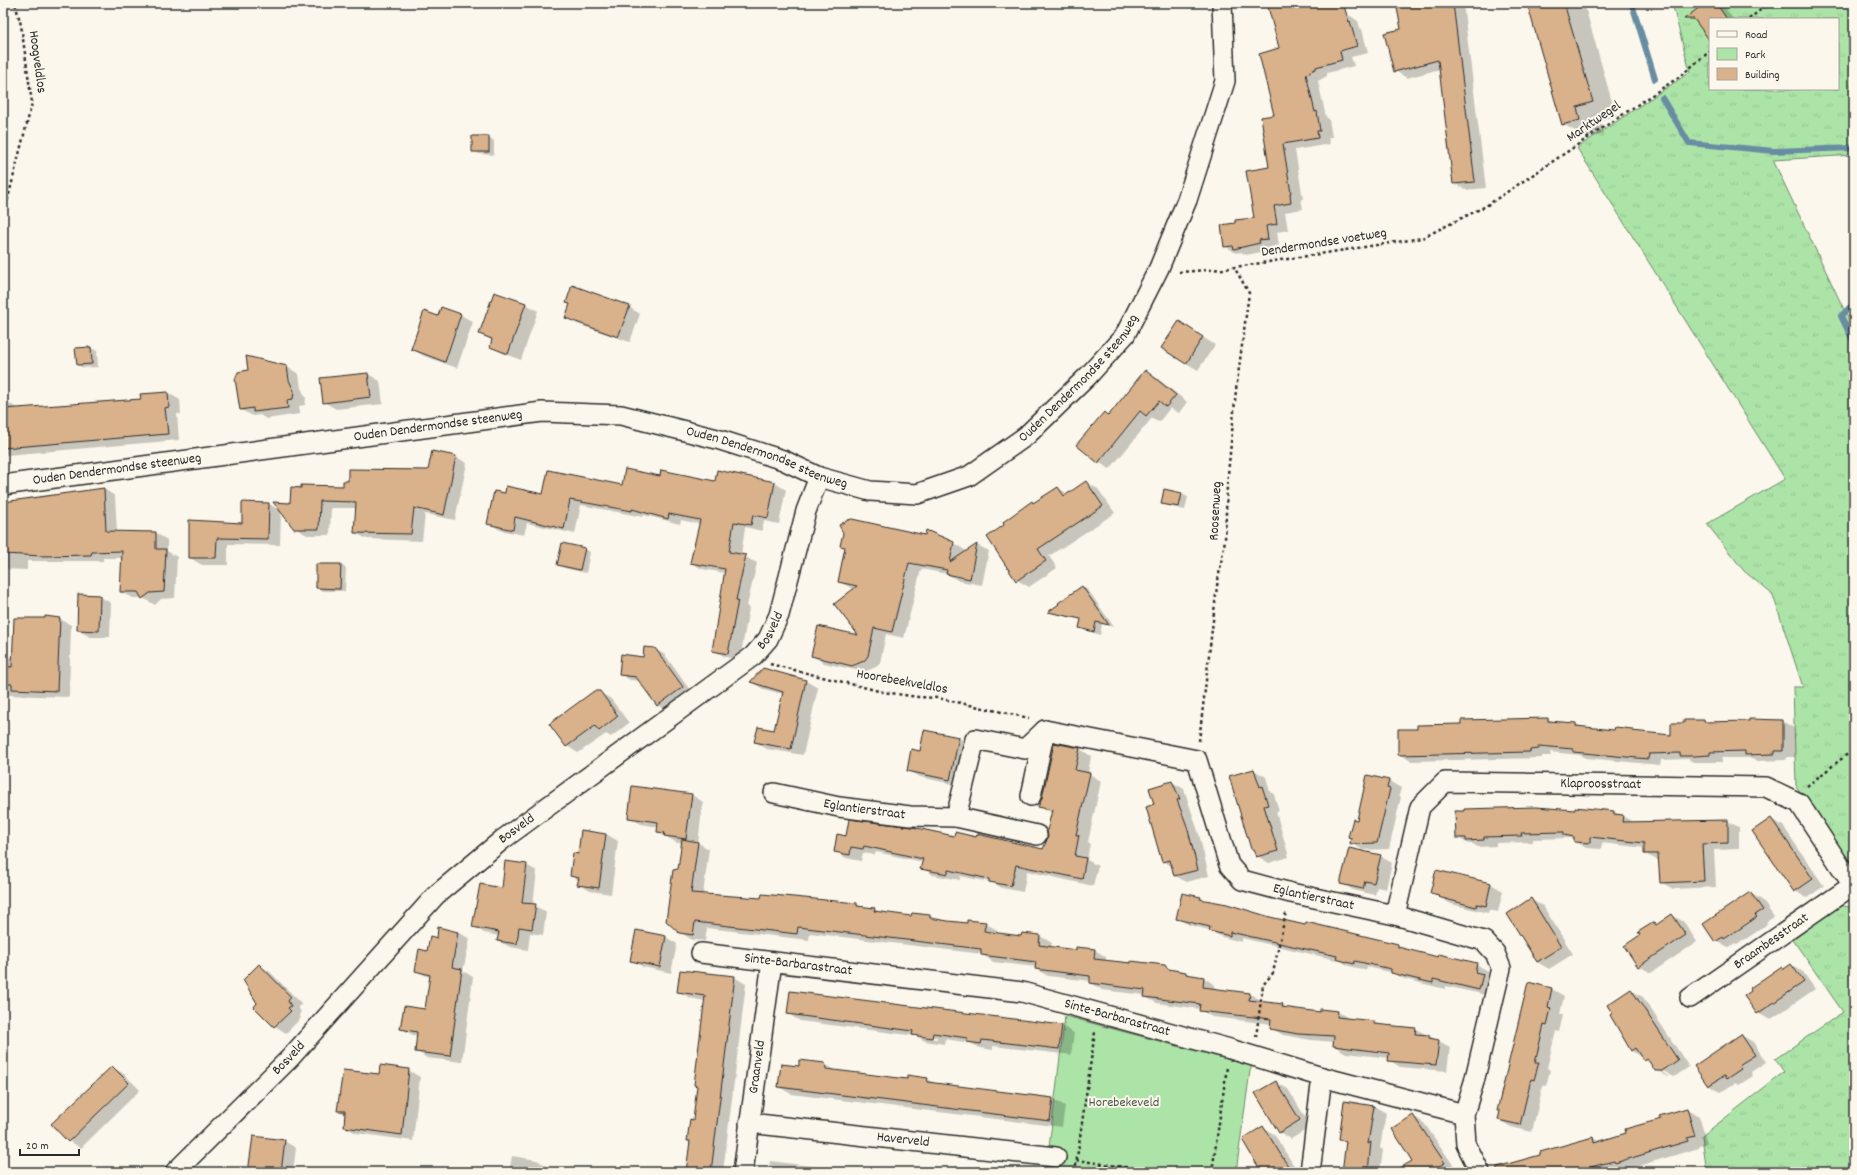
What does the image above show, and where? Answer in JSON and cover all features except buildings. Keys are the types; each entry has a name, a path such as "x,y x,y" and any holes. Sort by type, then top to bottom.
{"street":[{"name":"Ouden Dendermondse steenweg","path":"3,485 23,481 542,412 621,415 717,440 784,460 819,477 870,491 917,494 968,476 1026,436 1093,370 1125,335 1159,268 1187,200 1225,81 1222,3"},
{"name":"Bosveld","path":"174,1172 290,1058 436,895 502,840 753,656 768,639 779,615 806,511 819,477"},
{"path":"1045,730 1197,760"},
{"path":"1031,796 1045,730"},
{"path":"956,817 975,739 1025,750 1045,730"},
{"name":"Eglantierstraat","path":"1197,760 1229,865 1242,880 1291,893 1394,915 1484,941 1495,953 1501,968 1474,1082 1464,1114"},
{"name":"Klaproosstraat","path":"1394,915 1420,807 1446,782 1766,787 1799,803 1854,886"},
{"name":"Eglantierstraat","path":"774,793 839,807 910,816 956,817 1037,835"},
{"name":"Braambesstraat","path":"1690,998 1854,886"},
{"name":"Sinte-Barbarastraat","path":"701,953 1022,992 1253,1056 1322,1077 1464,1114"},
{"name":"Graanveld","path":"743,1172 772,962"},
{"path":"1310,1172 1322,1077"},
{"path":"1464,1114 1466,1144 1480,1172"},
{"name":"Haverveld","path":"749,1123 1056,1157"}],"path":[{"name":"Hoogveldlos","path":"3,218 32,103 21,25 16,3"},
{"path":"1750,18 1769,3"},
{"name":"Marktwegel","path":"1486,206 1679,77 1709,52"},
{"name":"Dendermondse voetweg","path":"1159,268 1176,272 1234,267 1422,238 1486,206"},
{"name":"Roosenweg","path":"1197,760 1217,586 1225,540 1227,485 1236,390 1249,293 1234,267"},
{"name":"Hoorebeekveldlos","path":"753,656 771,665 883,692 938,698 1033,719 1045,730"},
{"path":"1793,800 1806,786 1854,749"},
{"path":"1253,1056 1259,1024 1263,985 1273,973 1291,893"},
{"path":"1075,1172 1098,1013"},
{"path":"1212,1172 1224,1083"},
{"path":"1056,1157 1158,1172"}],"green space":[{"path":"1672,3 1854,3 1854,155 1773,160 1849,320 1854,319 1854,869 1796,786 1793,687 1803,687 1773,595 1744,571 1707,524 1785,479 1577,148 1690,72"},
{"path":"1839,905 1854,908 1854,1172 1710,1172 1706,1167 1702,1136 1784,1072 1775,1059 1843,1012 1793,940"},
{"name":"Horebekeveld","path":"1065,1016 1252,1066 1250,1071 1236,1172 1046,1172"}],"waterway":[{"path":"1632,4 1655,79"},
{"path":"1662,98 1689,143 1774,151 1854,148"},
{"path":"1854,307 1850,307 1841,316 1854,343"}]}
